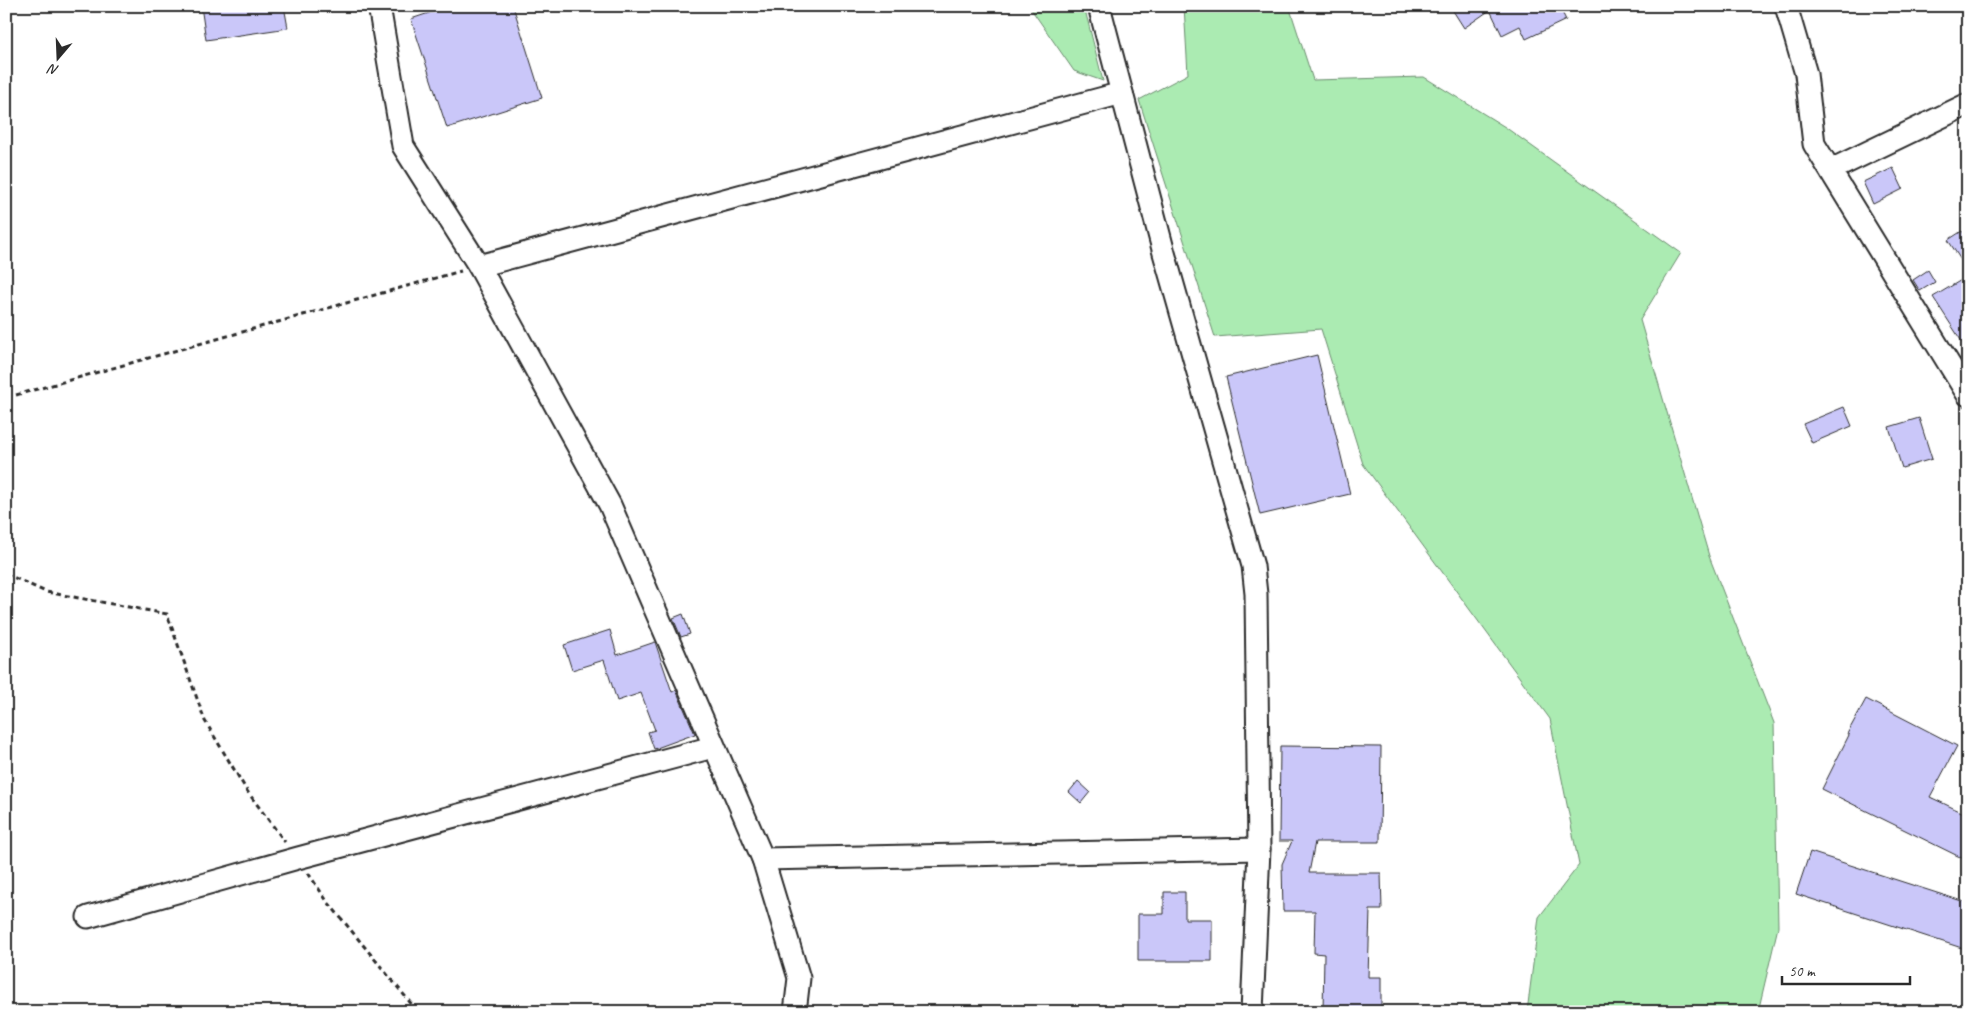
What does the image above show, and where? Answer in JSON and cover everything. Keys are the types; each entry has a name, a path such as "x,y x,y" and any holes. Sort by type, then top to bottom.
{"street":[{"path":"379,6 403,146 479,266 610,505 763,860 798,978 795,1012"},
{"path":"1099,6 1164,254 1253,566 1256,594 1259,848 1252,1012"},
{"path":"1786,6 1806,74 1814,144 1968,395"},
{"path":"479,266 1122,93"},
{"path":"1830,170 1968,104"},
{"path":"88,917 298,858 713,747"},
{"path":"763,860 1259,848"}],"path":[{"path":"16,395 479,266"},
{"path":"6,574 46,592 167,614 205,722 246,791 298,858 326,902 418,1012"}],"green space":[{"path":"1029,6 1084,6 1103,81 1074,71"},
{"path":"1184,6 1289,6 1313,80 1424,77 1505,127 1681,253 1640,320 1709,556 1774,723 1778,927 1758,1012 1527,1012 1539,917 1579,865 1550,719 1363,464 1321,329 1215,337 1139,100 1188,74"}],"building":[{"path":"201,6 284,6 288,28 206,40"},
{"path":"450,6 513,6 542,98 447,128 411,19"},
{"path":"1450,6 1559,6 1566,20 1526,39 1520,26 1502,35 1490,10 1464,28"},
{"path":"1893,168 1903,189 1873,204 1863,182"},
{"path":"1962,231 1968,239 1968,271 1948,240"},
{"path":"1928,270 1935,282 1920,291 1913,280"},
{"path":"1968,276 1968,351 1933,297"},
{"path":"1317,355 1350,494 1260,515 1226,377"},
{"path":"1844,407 1852,426 1812,443 1803,424"},
{"path":"1919,418 1932,459 1902,468 1889,427"},
{"path":"683,614 690,634 681,637 673,618"},
{"path":"610,630 617,655 655,642 672,692 676,690 695,734 654,749 648,732 655,730 641,693 617,701 604,660 572,670 564,645"},
{"path":"1866,699 1957,746 1930,797 1968,815 1968,861 1822,789 1849,735 1847,734"},
{"path":"1280,746 1381,747 1380,842 1315,842 1309,873 1381,873 1382,910 1370,910 1368,977 1381,977 1381,1012 1323,1012 1324,954 1314,953 1315,911 1283,911 1282,864 1292,841 1279,841"},
{"path":"1078,781 1090,792 1081,803 1069,792"},
{"path":"1810,852 1968,903 1968,950 1796,894"},
{"path":"1164,892 1185,892 1185,919 1212,919 1212,961 1138,961 1138,914 1164,914"}]}
